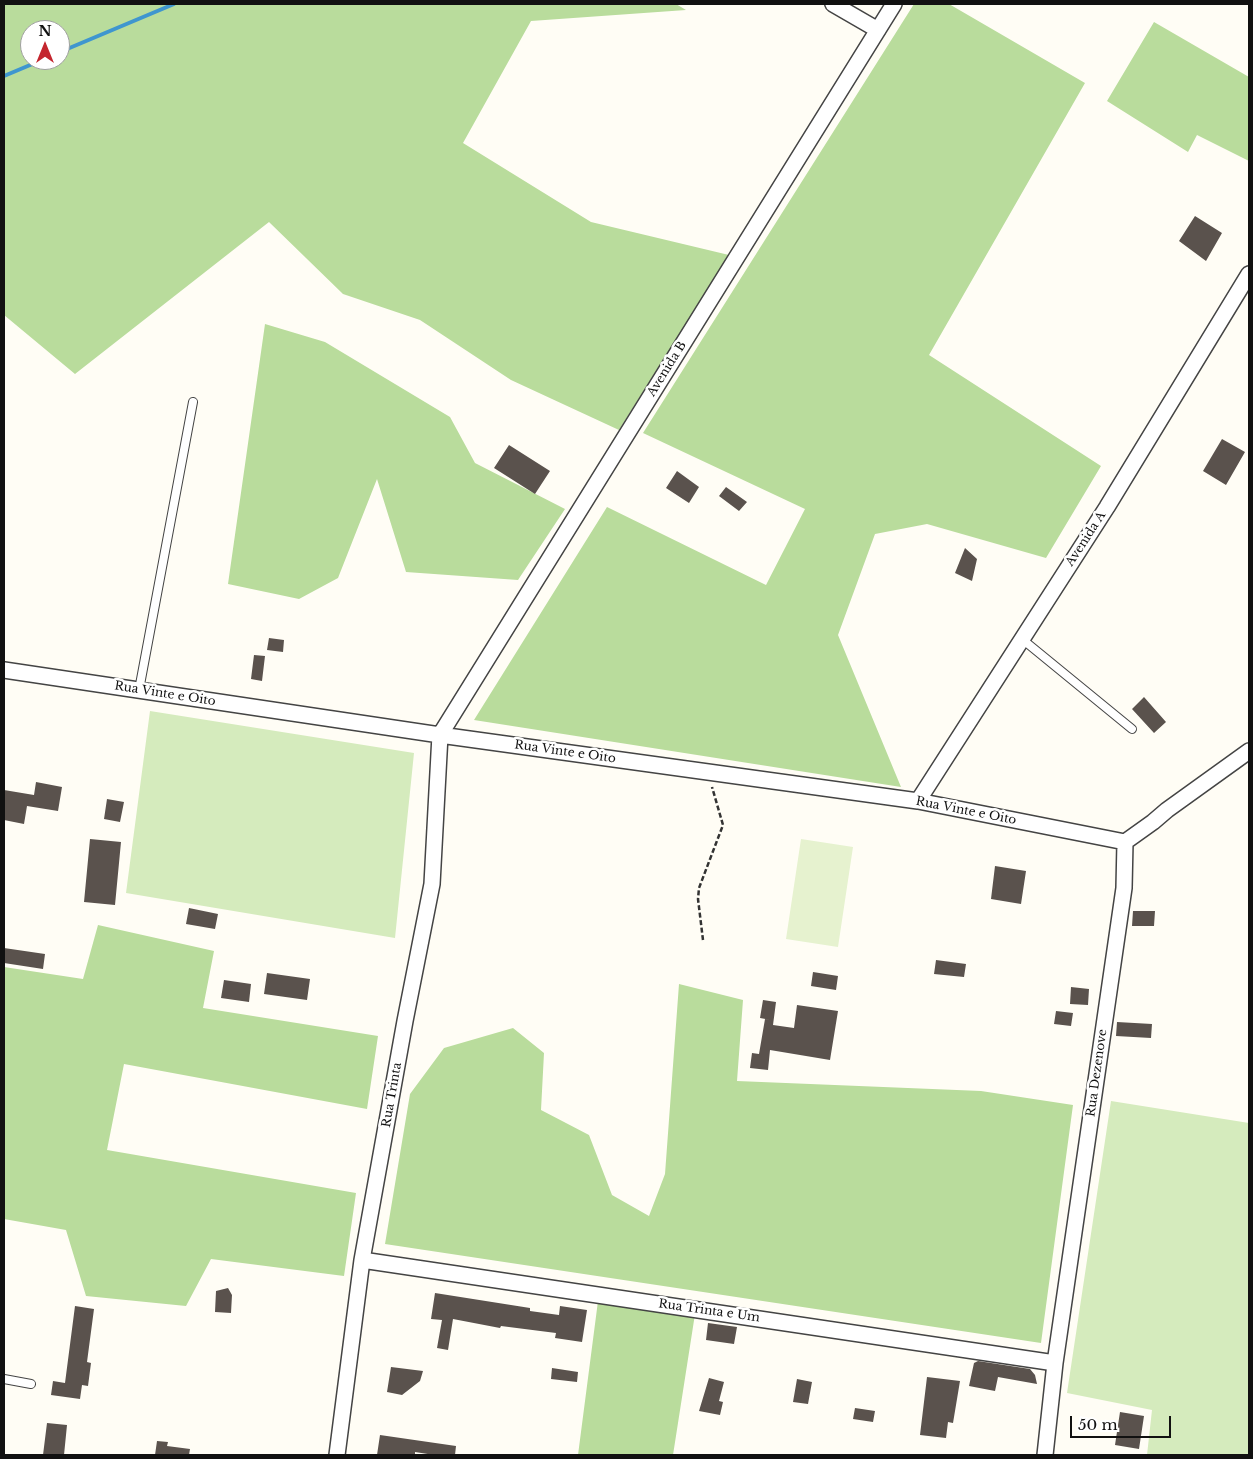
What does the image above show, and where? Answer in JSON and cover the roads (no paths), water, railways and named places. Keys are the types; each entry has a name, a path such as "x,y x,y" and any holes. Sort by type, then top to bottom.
{"street":[{"path":"833,4 878,30"},
{"name":"Avenida B","path":"440,735 894,4"},
{"name":"Avenida A","path":"918,801 1107,508 1249,274"},
{"name":"Rua Vinte e Oito","path":"4,670 440,735 918,801 1125,842"},
{"name":"Rua Trinta","path":"337,1455 362,1260 432,884 440,735"},
{"path":"1125,842 1249,751"},
{"name":"Rua Dezenove","path":"1045,1455 1055,1363 1124,888 1125,842"},
{"name":"Rua Trinta e Um","path":"362,1260 1055,1363"}],"lane":[{"path":"139,690 193,402"},
{"path":"1022,638 1132,729"},
{"path":"4,1379 31,1384"}],"waterway":[{"path":"70,48 174,4"},
{"path":"4,76 20,69"}]}
